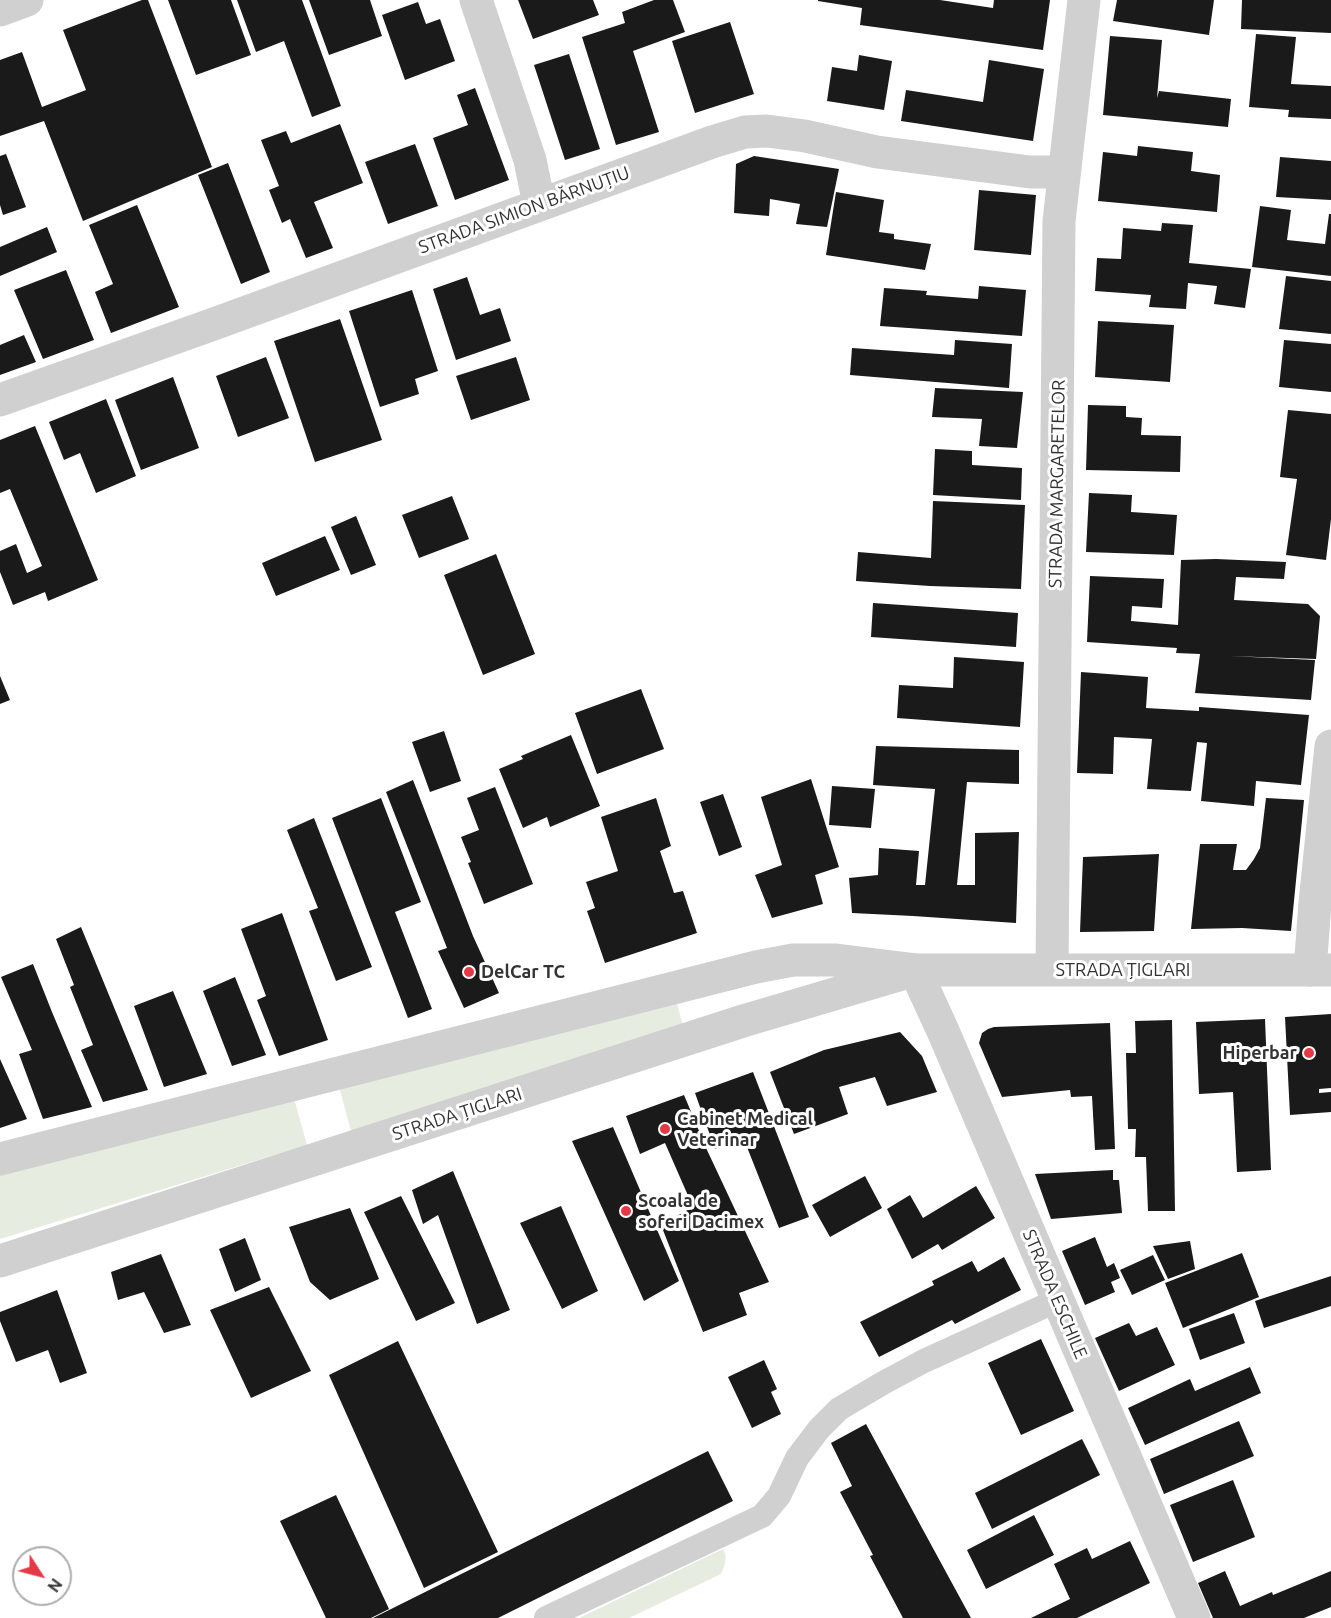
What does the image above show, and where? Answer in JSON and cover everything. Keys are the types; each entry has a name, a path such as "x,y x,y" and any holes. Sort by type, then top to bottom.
{"street":[{"path":"0,10 27,0"},
{"path":"476,0 530,160 539,204"},
{"name":"STRADA MARGARETELOR","path":"1052,969 1059,221 1084,0"},
{"name":"STRADA SIMION BĂRNUȚIU","path":"0,400 712,141 745,132 767,131 796,135 877,152 1030,172 1064,172"},
{"path":"1321,970 1315,903 1331,746"},
{"name":"STRADA ȚIGLARI","path":"0,1159 756,967 793,960 834,960 915,970 1321,970"},
{"name":"STRADA ȚIGLARI","path":"0,1261 743,1021 915,970"},
{"name":"STRADA ESCHILE","path":"915,970 948,1042 1194,1618"}],"lane":[{"path":"546,1618 762,1516 779,1496 797,1458 819,1429 839,1408 924,1360 1058,1300"}],"shaded area":[{"path":"674,993 684,1029 351,1131 338,1083"},
{"path":"293,1095 307,1145 0,1239 0,1172"},
{"path":"723,1549 726,1558 721,1574 629,1618 579,1618"}],"building":[{"path":"142,0 148,0 212,167 83,221 44,121 0,136 0,60 22,52 42,107 86,90 63,30"},
{"path":"168,0 231,0 251,55 196,75"},
{"path":"237,0 302,0 341,106 312,117 284,41 256,52"},
{"path":"309,0 370,0 382,36 329,55"},
{"path":"518,0 593,0 599,15 533,39"},
{"path":"654,0 673,0 685,32 633,51 659,132 616,145 582,37 625,23 622,12"},
{"path":"818,0 940,0 993,8 994,0 1050,0 1043,50 860,25 862,8"},
{"path":"1117,0 1214,0 1209,35 1113,21"},
{"path":"1242,0 1331,0 1331,33 1241,29"},
{"path":"418,2 426,24 440,19 455,61 405,80 382,15"},
{"path":"730,22 754,94 695,113 672,41"},
{"path":"1256,34 1296,37 1291,84 1331,86 1331,119 1288,117 1289,110 1249,107"},
{"path":"1110,36 1162,40 1157,98 1159,91 1231,99 1228,127 1103,115"},
{"path":"569,54 600,149 565,160 534,65"},
{"path":"859,55 892,61 884,110 827,101 832,67 857,71"},
{"path":"989,60 1044,69 1033,141 901,121 906,90 983,102"},
{"path":"475,88 509,180 455,200 433,138 468,125 457,95"},
{"path":"340,124 363,183 314,202 333,248 306,258 290,219 282,223 269,190 279,186 261,140 286,131 291,143"},
{"path":"415,144 438,206 388,224 365,162"},
{"path":"1138,146 1193,152 1191,171 1220,175 1217,212 1098,201 1103,152 1137,156"},
{"path":"6,154 26,207 3,215 0,205 0,156"},
{"path":"754,156 839,169 827,227 796,224 800,204 770,199 769,216 734,213 736,164"},
{"path":"1280,157 1331,161 1331,200 1276,197"},
{"path":"228,163 270,272 241,284 198,175"},
{"path":"979,190 1036,195 1031,255 974,250"},
{"path":"836,192 884,200 879,232 894,234 894,239 931,244 925,270 826,255"},
{"path":"137,205 179,307 111,333 95,292 113,284 89,225"},
{"path":"1260,206 1291,210 1287,240 1325,244 1329,214 1331,214 1331,276 1252,267"},
{"path":"1162,223 1193,225 1189,263 1251,269 1245,308 1214,304 1217,286 1188,283 1186,309 1149,307 1151,295 1095,291 1097,258 1121,259 1123,228 1161,231"},
{"path":"47,227 57,252 0,276 0,247"},
{"path":"66,270 94,340 43,359 14,290"},
{"path":"1286,276 1331,281 1331,334 1279,329"},
{"path":"467,277 480,315 500,308 511,341 456,360 433,289"},
{"path":"979,286 1026,290 1022,336 880,326 884,288 927,291 926,295 978,299"},
{"path":"412,290 438,371 415,379 419,394 380,407 349,311"},
{"path":"340,319 382,440 315,462 274,341"},
{"path":"1098,321 1174,325 1170,382 1095,377"},
{"path":"24,335 36,362 0,375 0,345"},
{"path":"955,340 1012,344 1009,388 850,375 852,348 954,355"},
{"path":"1284,340 1331,344 1331,392 1279,387"},
{"path":"266,357 289,418 238,437 216,376"},
{"path":"516,357 530,400 471,420 456,376"},
{"path":"173,377 199,448 141,470 115,400"},
{"path":"935,388 1023,392 1017,448 979,446 982,419 932,417"},
{"path":"106,399 136,476 96,493 80,453 64,460 49,422"},
{"path":"1088,405 1126,406 1126,417 1142,418 1141,435 1181,436 1180,472 1086,470"},
{"path":"1288,410 1331,414 1331,519 1326,560 1286,555 1297,479 1280,477"},
{"path":"35,426 98,580 48,601 45,592 13,605 0,572 0,551 16,544 27,573 42,566 10,489 0,493 0,440"},
{"path":"935,449 972,451 972,465 1022,468 1021,500 933,495"},
{"path":"1089,493 1132,495 1131,512 1177,515 1174,555 1086,552"},
{"path":"452,496 469,539 419,558 402,515"},
{"path":"933,501 1025,505 1021,589 856,581 858,552 931,558"},
{"path":"356,516 376,565 351,575 331,527"},
{"path":"325,536 340,570 276,596 262,563"},
{"path":"496,554 535,654 483,675 444,575"},
{"path":"1181,560 1286,562 1284,579 1236,577 1234,600 1308,604 1320,616 1316,659 1229,656 1315,660 1311,700 1195,693 1200,654 1176,653 1177,648 1087,642 1090,576 1164,579 1162,608 1132,606 1131,621 1178,625"},
{"path":"873,603 1018,613 1016,647 871,637"},
{"path":"954,657 1024,662 1020,727 897,718 899,685 953,688"},
{"path":"1081,672 1148,677 1146,708 1199,711 1199,707 1309,715 1301,785 1256,781 1254,806 1201,801 1207,743 1197,742 1191,791 1147,789 1152,739 1114,737 1113,774 1077,773"},
{"path":"0,676 10,700 0,704"},
{"path":"641,689 664,749 597,774 575,713"},
{"path":"444,731 461,781 430,792 412,742"},
{"path":"571,735 600,806 550,827 547,817 523,828 499,769 523,759 521,756"},
{"path":"876,746 1019,750 1019,784 967,782 957,885 975,885 975,833 1019,832 1016,923 852,913 849,878 878,875 879,848 919,851 916,885 925,885 935,789 873,785"},
{"path":"811,779 839,867 815,875 823,904 772,918 755,875 782,865 761,797"},
{"path":"413,780 473,936 499,993 464,1008 438,951 447,948 386,792"},
{"path":"832,786 875,789 871,828 829,825"},
{"path":"495,787 533,884 484,904 468,863 471,862 461,837 479,830 467,798"},
{"path":"723,794 742,847 719,856 700,802"},
{"path":"381,798 421,902 395,912 432,1009 408,1018 332,818"},
{"path":"656,798 671,846 660,851 674,893 683,891 697,933 605,963 587,911 595,908 586,882 618,871 601,817"},
{"path":"1266,798 1304,800 1291,931 1242,928 1191,929 1200,844 1237,844 1233,870 1246,870 1260,848"},
{"path":"314,818 372,967 336,981 309,911 318,908 287,830"},
{"path":"1159,854 1154,931 1080,932 1083,857"},
{"path":"282,913 328,1040 279,1056 257,1000 266,996 241,929"},
{"path":"81,927 148,1090 103,1102 81,1050 93,1045 70,987 74,985 56,939"},
{"path":"33,964 92,1107 43,1119 19,1054 32,1050 1,977"},
{"path":"235,977 266,1055 232,1066 203,991"},
{"path":"173,991 207,1074 164,1087 134,1006"},
{"name":"Hiperbar","path":"1331,1014 1331,1088 1319,1089 1319,1093 1331,1092 1331,1112 1290,1115 1285,1017"},
{"path":"1265,1019 1271,1170 1237,1172 1233,1092 1199,1094 1196,1022"},
{"path":"1172,1020 1175,1211 1148,1211 1146,1157 1135,1157 1136,1129 1128,1129 1126,1053 1136,1053 1135,1021"},
{"path":"1110,1023 1115,1149 1095,1150 1092,1096 1071,1097 1070,1090 1002,1097 979,1043 982,1033 994,1027"},
{"path":"900,1032 922,1056 937,1092 887,1106 875,1077 839,1087 848,1114 794,1134 770,1072 824,1050"},
{"path":"0,1059 27,1119 0,1128"},
{"path":"753,1072 809,1217 779,1228 743,1137 715,1149 695,1093"},
{"path":"684,1095 707,1150 769,1282 739,1293 747,1315 703,1332 661,1225 693,1207 665,1143 640,1154 626,1116"},
{"name":"Scoala de soferi Dacimex","path":"613,1127 679,1281 644,1301 572,1141"},
{"path":"1113,1170 1113,1180 1119,1180 1122,1213 1051,1219 1035,1174"},
{"path":"453,1171 510,1310 477,1324 438,1215 423,1224 412,1190"},
{"path":"865,1176 882,1208 830,1237 812,1205"},
{"path":"976,1186 995,1218 942,1250 938,1244 912,1259 887,1209 910,1195 923,1218"},
{"path":"401,1196 455,1303 416,1321 364,1212"},
{"path":"561,1206 598,1291 562,1309 520,1223"},
{"path":"350,1208 379,1279 330,1300 310,1282 289,1227"},
{"path":"1095,1237 1107,1267 1114,1263 1120,1278 1111,1282 1115,1292 1085,1305 1062,1251"},
{"path":"245,1238 261,1280 235,1292 219,1249"},
{"path":"1190,1241 1195,1269 1168,1279 1153,1246"},
{"path":"1242,1253 1259,1297 1183,1328 1165,1283"},
{"path":"161,1254 191,1325 164,1333 144,1292 118,1300 111,1272"},
{"path":"1153,1255 1165,1280 1132,1295 1120,1270"},
{"path":"1004,1257 1021,1290 955,1324 952,1320 879,1357 860,1322 934,1285 932,1281 972,1261 978,1272"},
{"path":"1331,1276 1331,1306 1264,1328 1255,1301"},
{"path":"269,1287 311,1371 251,1398 210,1310"},
{"path":"57,1290 87,1373 60,1383 48,1350 16,1362 0,1321 0,1312"},
{"path":"1234,1313 1245,1343 1200,1360 1189,1329"},
{"path":"1129,1323 1136,1336 1157,1327 1175,1365 1119,1391 1095,1338"},
{"path":"1041,1339 1074,1411 1021,1435 988,1363"},
{"path":"398,1341 498,1552 424,1588 329,1375"},
{"path":"764,1360 777,1389 771,1392 781,1414 752,1428 728,1377"},
{"path":"1250,1367 1261,1393 1145,1445 1128,1408 1190,1379 1195,1391"},
{"path":"1239,1421 1254,1456 1164,1494 1150,1459"},
{"path":"866,1424 971,1618 903,1618 840,1492 852,1486 831,1443"},
{"path":"1082,1439 1100,1475 992,1529 975,1493"},
{"path":"708,1451 733,1501 498,1618 373,1618"},
{"path":"1233,1480 1255,1537 1193,1562 1170,1505"},
{"path":"336,1495 389,1609 371,1618 326,1618 280,1521"},
{"path":"1034,1515 1054,1555 986,1589 967,1550"},
{"path":"1130,1541 1150,1583 1077,1618 1031,1618 1070,1599 1054,1564 1087,1548 1092,1559"},
{"path":"1225,1571 1240,1606 1331,1571 1331,1607 1304,1618 1213,1618 1198,1583"}],"place":[{"name":"DelCar TC","path":"469,972"},
{"name":"Hiperbar","path":"1309,1053"},
{"name":"Cabinet Medical Veterinar","path":"665,1129"},
{"name":"Scoala de soferi Dacimex","path":"626,1211"}]}
